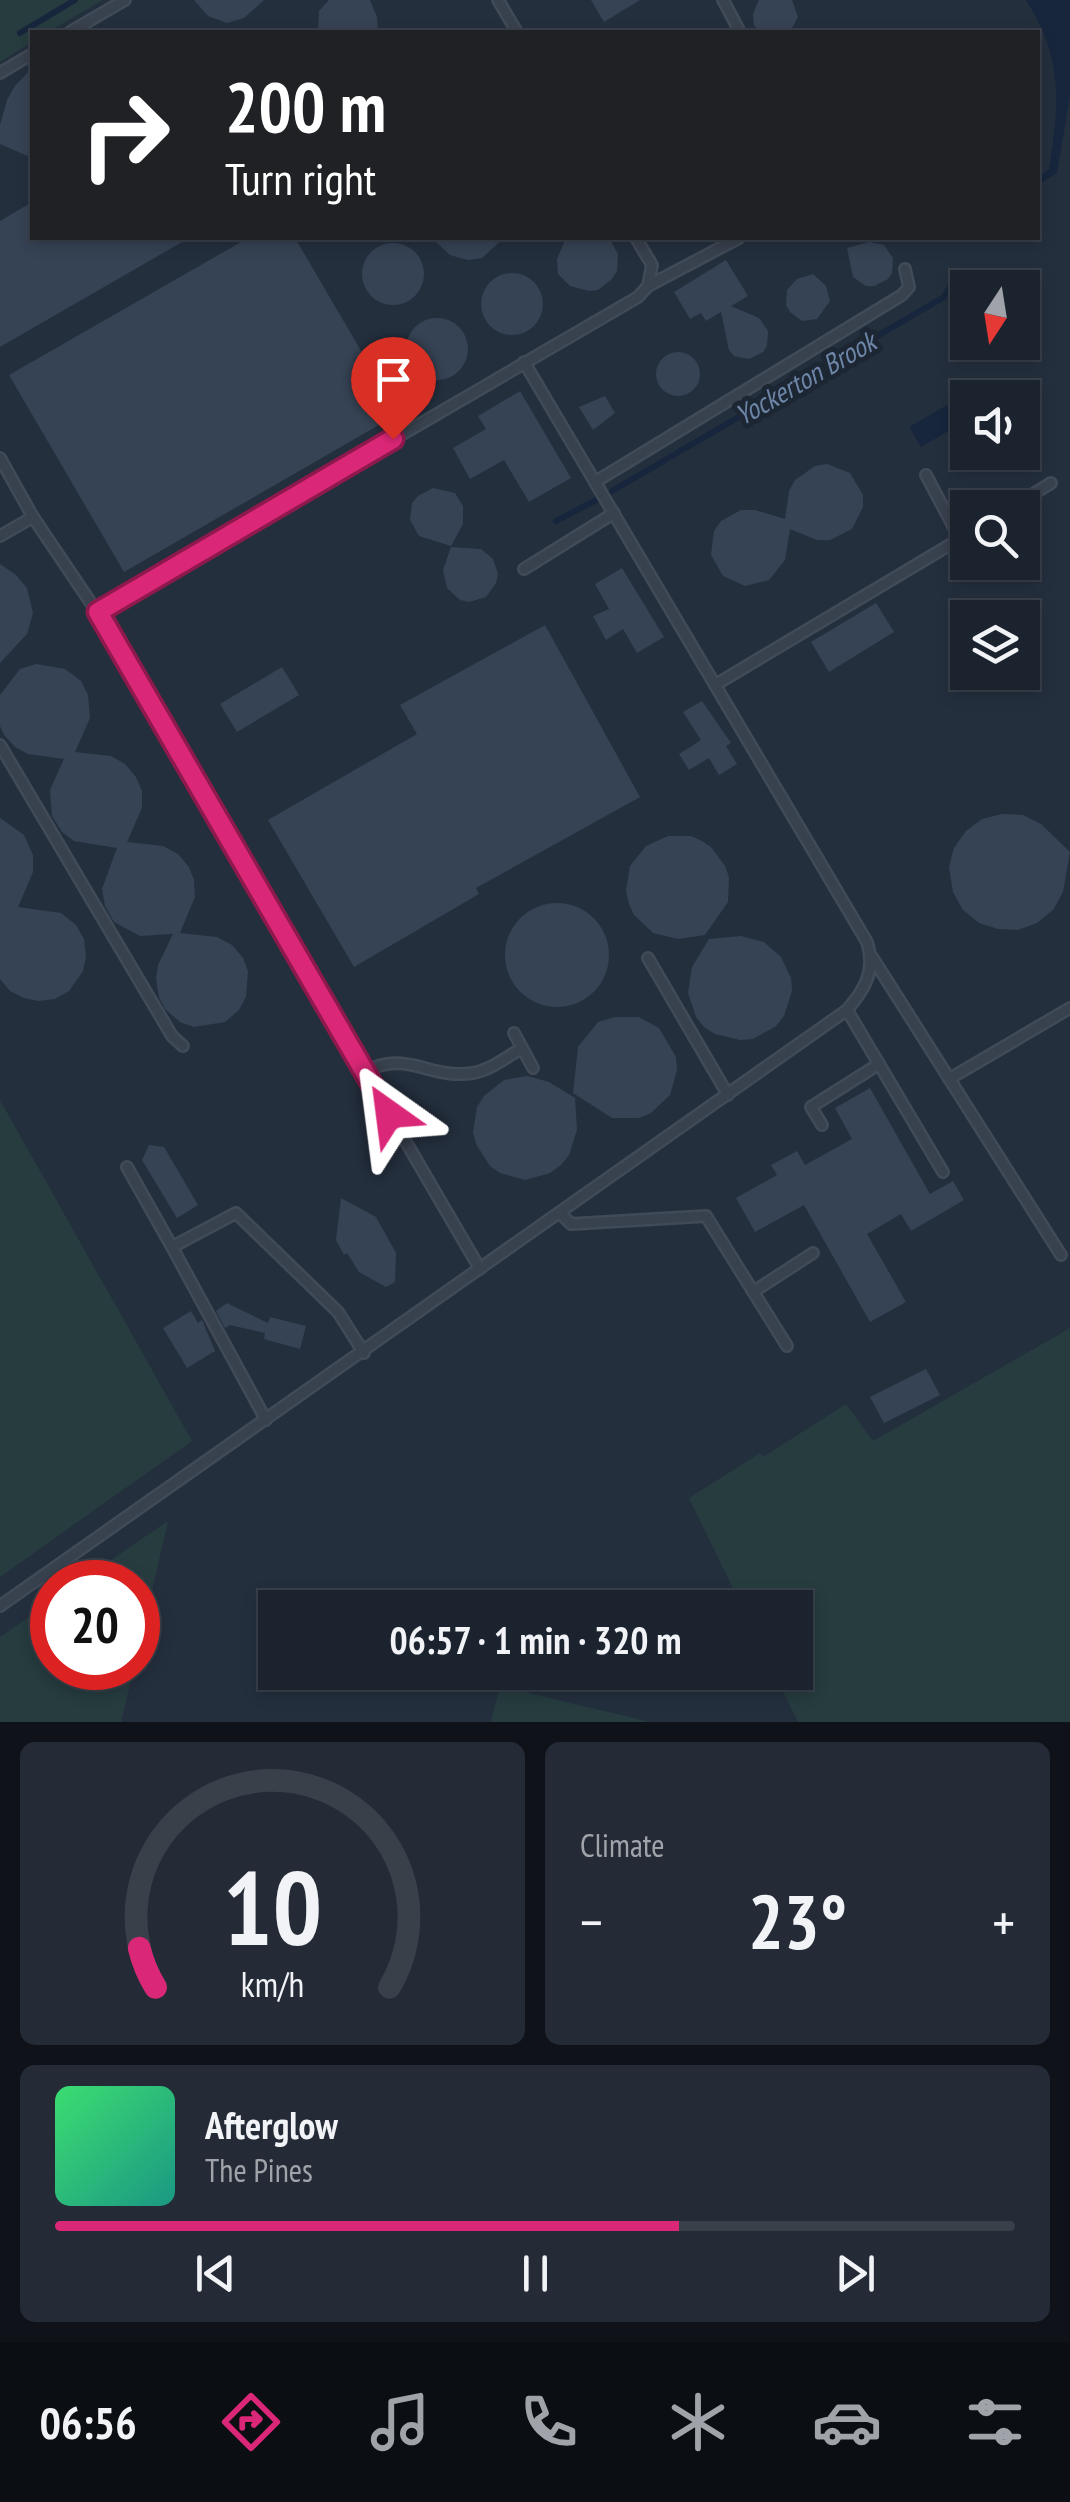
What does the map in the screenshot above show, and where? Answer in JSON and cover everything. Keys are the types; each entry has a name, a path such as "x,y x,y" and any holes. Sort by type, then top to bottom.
{"lane":[{"path":"73,30 125,0"},
{"path":"498,0 516,30"},
{"path":"723,0 739,30"},
{"path":"0,73 30,55"},
{"path":"637,240 652,265 648,286"},
{"path":"98,612 638,297 648,286 735,240"},
{"path":"595,482 902,296 909,287 905,269"},
{"path":"524,362 867,942 872,957 1061,1255"},
{"path":"0,458 33,517 98,612 480,1270"},
{"path":"926,475 950,514"},
{"path":"1040,490 1052,483"},
{"path":"524,569 614,514"},
{"path":"0,536 33,517"},
{"path":"715,685 950,544"},
{"path":"0,745 172,1036 184,1046"},
{"path":"0,1606 847,1010 868,982 872,957"},
{"path":"648,958 728,1095"},
{"path":"950,1079 1070,1008"},
{"path":"847,1010 943,1172"},
{"path":"514,1033 533,1068"},
{"path":"364,1072 383,1062 394,1062 445,1074 475,1073 522,1048"},
{"path":"822,1125 811,1107 879,1064"},
{"path":"127,1167 266,1420"},
{"path":"172,1247 236,1213 338,1312 364,1352"},
{"path":"560,1213 571,1224 706,1216 787,1346"},
{"path":"753,1292 813,1253"}],"green space":[{"path":"0,0 103,0 51,30 30,30 30,43 0,62"},
{"path":"0,1100 192,1441 0,1577"},
{"path":"1070,1328 1070,1722 798,1722 782,1690 813,1690 813,1590 734,1590 689,1498 846,1404 873,1441"},
{"path":"168,1521 159,1560 111,1560"},
{"path":"30,1616 30,1690 129,1690 121,1722 0,1722 0,1637"},
{"path":"499,1690 517,1690 650,1722 491,1722"}],"water":[{"path":"1026,0 1070,0 1070,96 1057,173 1040,184 1040,176 1049,169 1056,82 1038,21"},
{"path":"950,403 950,430 921,447 909,427"}],"building":[{"path":"194,0 264,0 244,18 227,23 208,16"},
{"path":"329,0 370,0 378,30 318,30 319,11"},
{"path":"591,0 640,0 604,22"},
{"path":"759,0 792,0 798,17 791,30 759,30 754,26 753,14"},
{"path":"30,70 30,157 0,144 0,125 15,86"},
{"path":"30,203 30,240 186,240 0,347 0,221"},
{"path":"245,240 296,240 398,414 124,572 9,375"},
{"path":"434,240 502,240 482,258 468,260 450,255"},
{"path":"565,240 610,240 618,254 612,279 598,290 589,291 570,286 558,274 557,259"},
{"path":"869,242 884,245 893,258 888,279 874,286 866,286 853,277 847,248"},
{"path":"393,243 415,252 424,274 415,296 393,305 371,296 362,274 371,252"},
{"path":"726,260 748,296 731,306 759,318 768,331 763,352 749,359 734,356 729,350 721,312 706,321 701,313 690,319 674,292"},
{"path":"512,273 534,282 543,304 534,326 512,335 490,326 481,304 490,282"},
{"path":"813,274 826,286 830,301 817,319 802,321 786,305 787,290 797,279"},
{"path":"437,318 459,327 468,349 459,371 437,380 415,371 406,349 415,327"},
{"path":"678,352 694,358 700,374 694,390 678,396 662,390 656,374 662,358"},
{"path":"520,391 571,478 529,502 504,460 470,479 453,448 486,429 478,416"},
{"path":"605,396 615,413 593,430 579,407"},
{"path":"827,464 850,473 863,495 863,507 852,529 830,540 817,540 790,529 785,560 769,580 745,586 723,576 711,555 714,531 721,521 741,510 785,519 789,491 795,480 815,466"},
{"path":"433,488 455,493 463,506 463,524 451,546 419,536 410,520 412,503"},
{"path":"451,547 481,549 493,559 498,574 486,597 469,602 460,600 447,588 443,570"},
{"path":"0,564 27,588 33,613 27,634 0,663"},
{"path":"622,568 664,637 637,653 623,629 606,640 593,616 609,609 595,584"},
{"path":"876,603 894,632 829,672 811,642"},
{"path":"545,625 640,797 476,888 479,894 354,967 268,820 417,734 400,705"},
{"path":"36,664 65,669 81,681 88,695 90,718 75,752 111,756 136,777 142,791 142,808 127,842 163,846 178,854 189,867 195,897 180,933 217,937 232,945 243,958 248,971 246,997 239,1010 225,1022 194,1027 180,1022 165,1009 156,979 158,965 173,934 140,936 114,922 102,889 117,848 74,841 62,832 52,816 50,790 64,759 28,754 4,735 0,726 0,695 20,669"},
{"path":"282,667 299,695 237,732 220,704"},
{"path":"702,701 731,743 726,746 737,764 719,775 709,758 689,770 679,754 701,740 683,712"},
{"path":"1002,814 1023,815 1041,824 1070,852 1063,892 1053,910 1037,923 1018,930 979,923 963,910 953,892 949,867 954,848 966,831 982,819"},
{"path":"0,818 24,835 33,855 33,872 18,907 61,913 76,925 84,939 83,971 69,991 55,999 24,998 10,991 0,979"},
{"path":"668,836 691,836 702,841 725,866 729,877 728,902 705,935 678,939 653,933 634,915 629,904 626,891 630,866 646,846"},
{"path":"557,903 577,907 594,918 605,935 609,955 605,975 594,992 577,1003 557,1007 537,1003 520,992 509,975 505,955 509,935 520,918 537,907"},
{"path":"741,936 764,942 781,957 791,978 792,991 784,1016 776,1026 753,1039 740,1040 704,1027 688,993 692,967 709,939"},
{"path":"639,1017 659,1028 676,1057 677,1070 670,1095 651,1113 639,1118 612,1118 573,1093 578,1047 598,1022"},
{"path":"527,1076 549,1082 575,1098 577,1130 569,1155 561,1165 550,1173 525,1180 490,1166 473,1132 477,1107 484,1096 504,1080"},
{"path":"870,1088 930,1194 953,1181 964,1200 911,1231 901,1214 867,1234 906,1302 870,1322 804,1205 755,1232 736,1198 777,1175 771,1165 797,1151 805,1165 852,1139 835,1108"},
{"path":"149,1145 164,1147 198,1205 177,1218 142,1160"},
{"path":"341,1198 376,1217 396,1253 395,1282 386,1287 359,1272 347,1253 344,1255 336,1240"},
{"path":"227,1303 268,1323 270,1317 306,1326 300,1349 264,1339 265,1333 230,1325 225,1328 216,1311"},
{"path":"191,1311 198,1323 202,1320 215,1351 187,1368 163,1328"},
{"path":"926,1369 940,1395 884,1423 870,1397"}],"waterway":[{"path":"20,33 75,0"},
{"name":"Yockerton Brook","path":"612,491 944,297 950,287"},
{"name":"Yockerton Brook","path":"556,521 598,499"}],"route":[{"path":"389,1114 98,612 393,439"}]}
